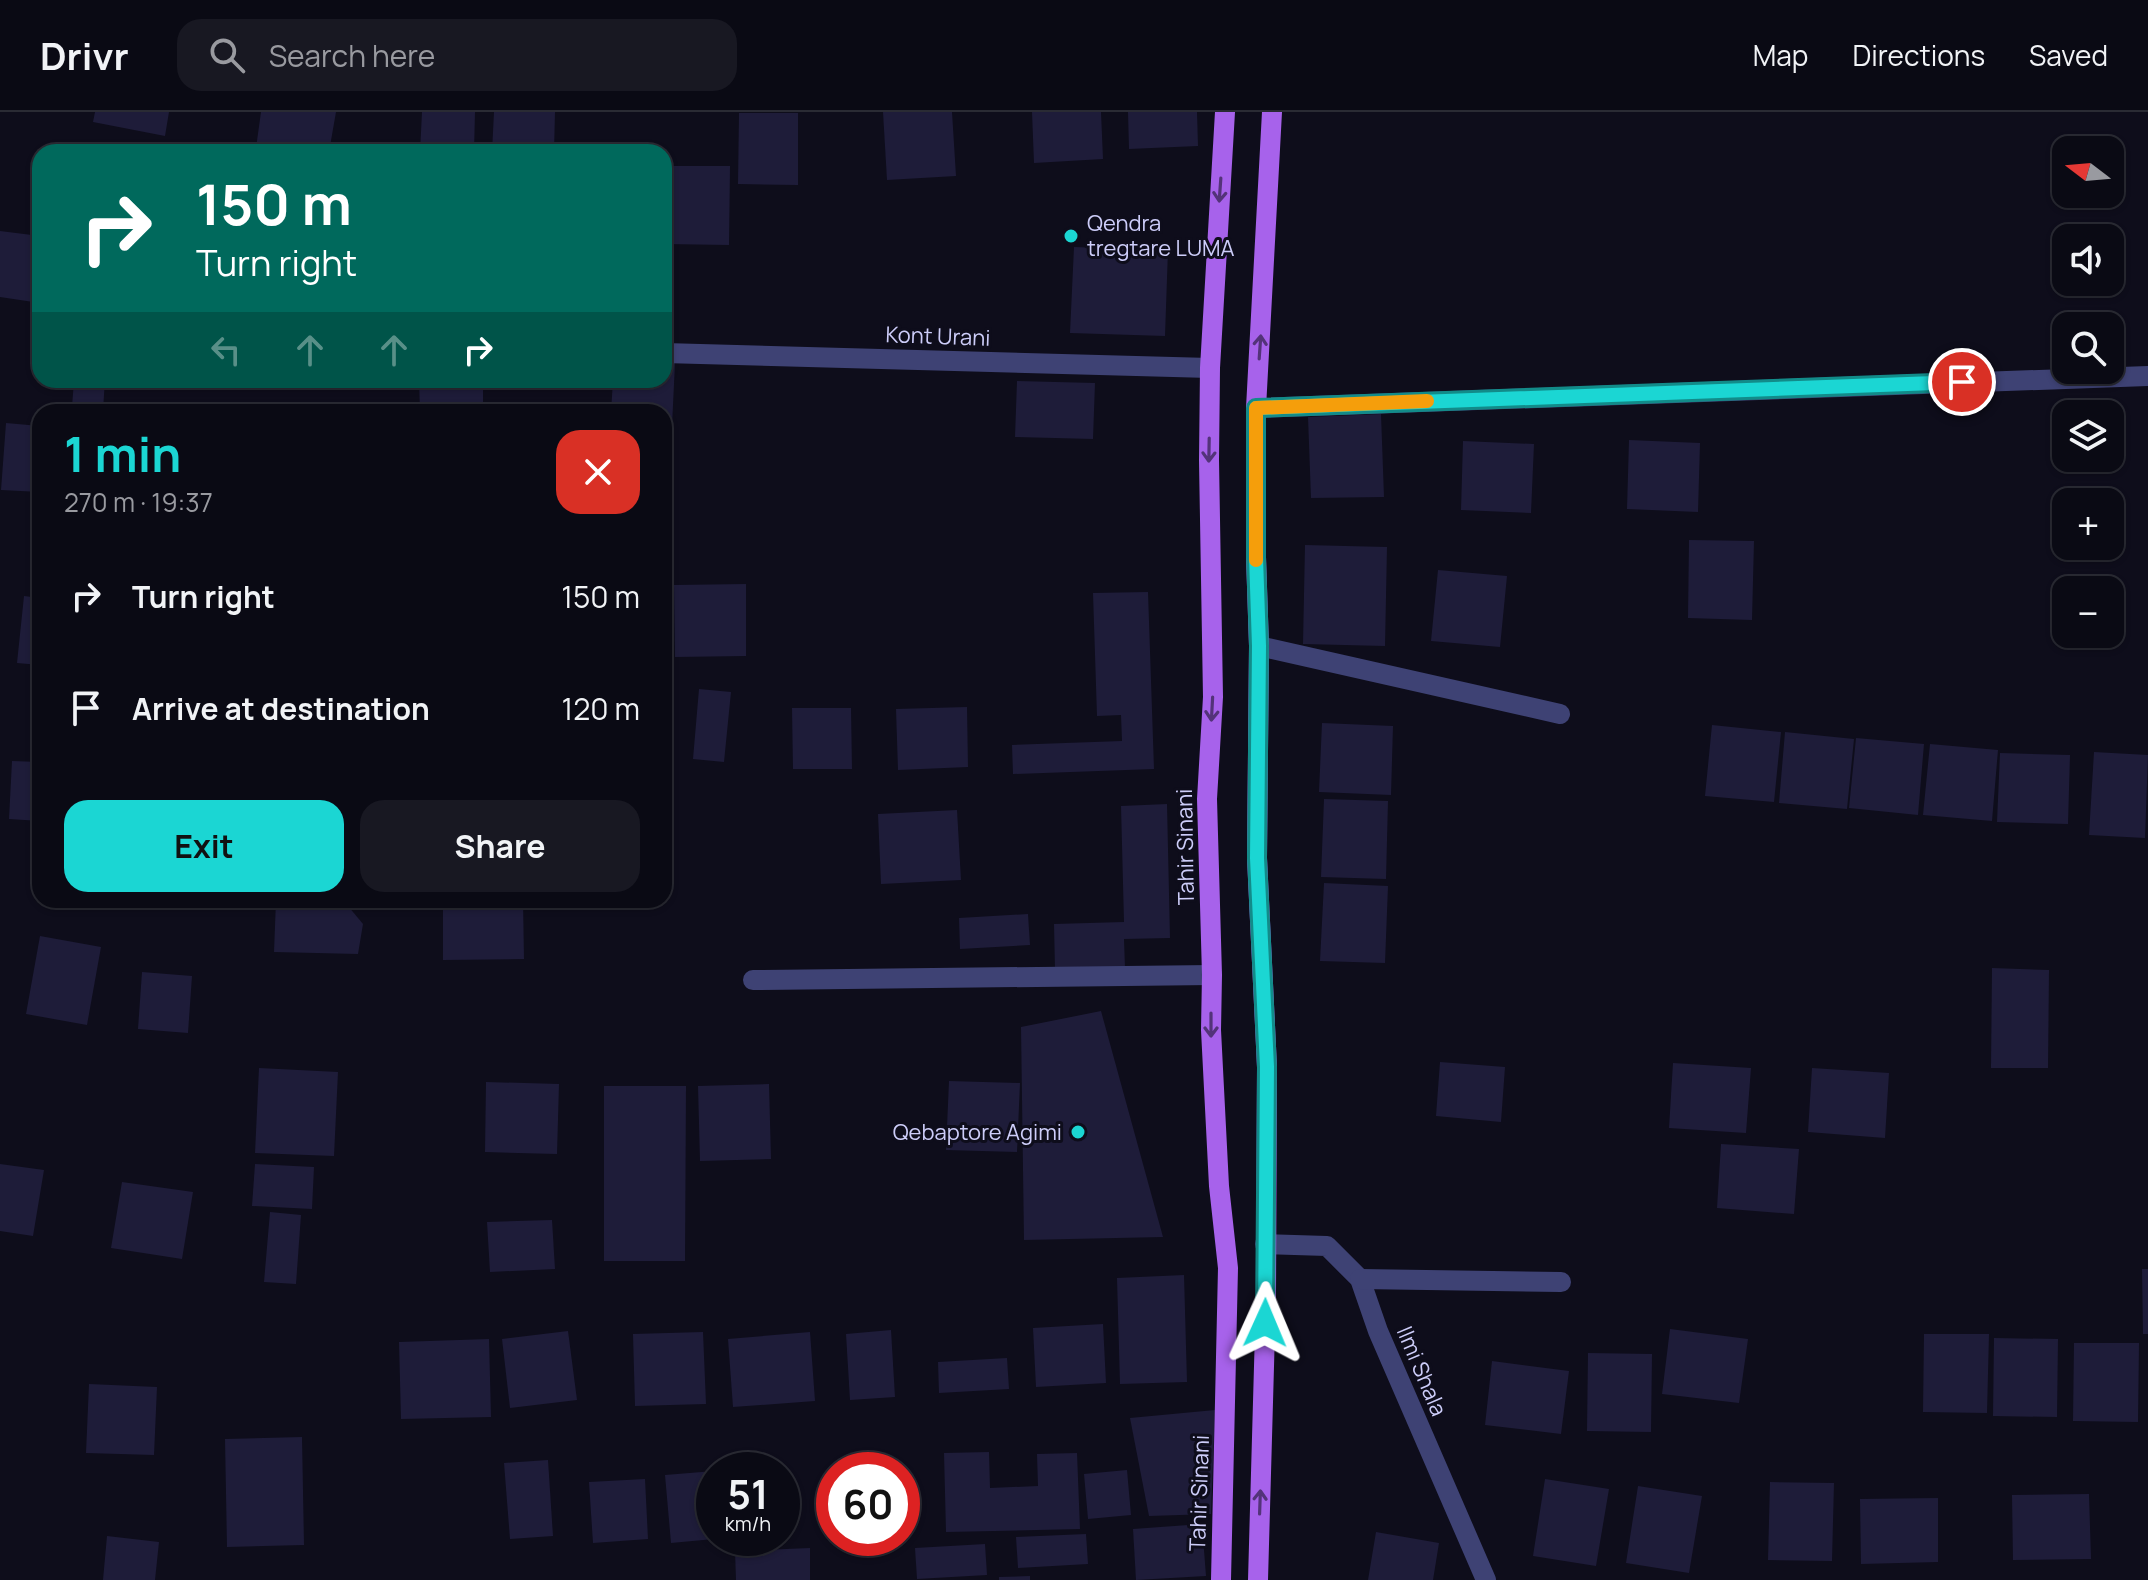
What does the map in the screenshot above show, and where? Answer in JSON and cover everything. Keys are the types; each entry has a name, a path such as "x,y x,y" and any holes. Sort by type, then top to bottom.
{"main road":[{"name":"Tahir Sinani","path":"1221,1580 1228,1268 1219,1186 1211,1030 1207,799 1213,697 1210,368 1225,112"},
{"path":"1258,1580 1266,1295 1267,1067 1257,858 1259,646 1256,408 1272,112"}],"street":[{"name":"Kont Urani","path":"672,353 1210,368"},
{"path":"1256,408 2148,376"},
{"path":"1259,646 1560,714"},
{"path":"753,980 1212,975"},
{"name":"Ilmi Shala","path":"1265,1244 1327,1246 1360,1279 1378,1331 1486,1580"},
{"path":"1360,1279 1561,1282"}],"building":[{"path":"95,112 169,112 165,136 93,122"},
{"path":"261,112 336,112 330,144 257,144"},
{"path":"422,112 475,112 474,144 420,144"},
{"path":"494,112 555,112 554,144 492,144"},
{"path":"883,112 952,112 956,176 887,180"},
{"path":"1032,112 1101,112 1103,159 1034,163"},
{"path":"1128,112 1197,112 1198,146 1129,149"},
{"path":"739,113 798,113 798,185 738,184"},
{"path":"672,166 730,166 729,245 672,244"},
{"path":"0,231 32,235 32,302 0,297"},
{"path":"1074,247 1168,250 1165,336 1070,333"},
{"path":"672,363 675,363 672,426 672,404 612,404 612,388 672,388"},
{"path":"1017,381 1095,383 1093,439 1015,437"},
{"path":"73,388 104,388 103,404 72,404"},
{"path":"419,388 483,388 483,404 420,404"},
{"path":"1381,414 1384,497 1311,498 1308,417"},
{"path":"6,423 32,425 32,492 1,490"},
{"path":"1629,440 1700,443 1698,512 1627,509"},
{"path":"1463,441 1534,444 1531,513 1461,510"},
{"path":"1689,540 1754,541 1752,620 1688,618"},
{"path":"1305,545 1387,547 1385,646 1303,644"},
{"path":"1438,570 1507,576 1500,647 1431,641"},
{"path":"746,584 746,656 675,657 674,585"},
{"path":"1148,592 1154,769 1013,774 1012,745 1122,741 1121,715 1097,716 1093,593"},
{"path":"24,596 32,597 32,664 17,663"},
{"path":"699,689 731,692 724,762 693,759"},
{"path":"967,707 968,767 898,770 896,709"},
{"path":"792,708 851,708 852,769 793,769"},
{"path":"1322,723 1393,726 1391,795 1319,792"},
{"path":"1712,725 1781,732 1774,802 1705,796"},
{"path":"1785,732 1854,739 1847,809 1779,803"},
{"path":"1856,738 1924,744 1918,815 1849,808"},
{"path":"1930,744 1998,750 1992,821 1923,815"},
{"path":"2094,752 2148,755 2145,838 2089,835"},
{"path":"2000,753 2070,755 2068,824 1997,822"},
{"path":"12,761 32,762 32,820 9,819"},
{"path":"1324,799 1388,801 1386,879 1321,877"},
{"path":"1167,804 1170,938 1124,939 1125,968 1055,970 1054,924 1124,922 1121,806"},
{"path":"957,810 961,880 881,884 878,814"},
{"path":"1324,883 1388,886 1385,963 1320,961"},
{"path":"276,908 350,908 363,924 358,954 274,952"},
{"path":"443,908 523,908 524,959 443,960"},
{"path":"1028,914 1030,945 960,949 959,918"},
{"path":"40,936 101,947 87,1025 26,1014"},
{"path":"1992,968 2049,970 2048,1068 1991,1068"},
{"path":"142,972 192,976 188,1033 138,1029"},
{"name":"Qebaptore Agimi","path":"1101,1011 1163,1237 1024,1240 1021,1027"},
{"path":"1440,1062 1505,1067 1501,1122 1436,1116"},
{"path":"1673,1063 1751,1068 1746,1133 1669,1128"},
{"path":"259,1068 338,1072 334,1156 255,1153"},
{"path":"1812,1068 1889,1073 1885,1138 1808,1132"},
{"path":"949,1081 1020,1083 1017,1152 946,1150"},
{"path":"486,1082 559,1084 557,1154 485,1152"},
{"path":"769,1084 771,1159 700,1161 698,1086"},
{"path":"604,1086 686,1086 685,1261 604,1261"},
{"path":"1721,1144 1799,1149 1794,1214 1717,1208"},
{"path":"0,1164 44,1170 33,1236 0,1231"},
{"path":"255,1164 314,1167 312,1209 252,1206"},
{"path":"122,1182 193,1192 182,1259 111,1248"},
{"path":"270,1212 301,1215 296,1284 264,1282"},
{"path":"552,1220 555,1269 490,1272 487,1222"},
{"path":"2142,1269 2148,1269 2148,1334 2143,1334"},
{"path":"1184,1275 1187,1382 1120,1384 1117,1278"},
{"path":"1103,1324 1106,1383 1036,1387 1033,1328"},
{"path":"1670,1329 1748,1339 1739,1403 1662,1394"},
{"path":"891,1330 895,1397 850,1400 846,1334"},
{"path":"568,1331 577,1400 510,1408 502,1339"},
{"path":"703,1332 706,1404 635,1406 633,1334"},
{"path":"810,1332 815,1401 733,1407 728,1339"},
{"path":"1924,1334 1989,1334 1987,1413 1923,1412"},
{"path":"1994,1338 2058,1339 2057,1417 1993,1416"},
{"path":"489,1339 491,1417 401,1419 399,1342"},
{"path":"2074,1343 2139,1343 2138,1422 2073,1421"},
{"path":"1588,1353 1652,1354 1651,1432 1587,1431"},
{"path":"1007,1358 1009,1389 939,1393 938,1362"},
{"path":"1492,1361 1569,1371 1561,1434 1485,1425"},
{"path":"89,1384 157,1387 154,1455 86,1453"},
{"path":"1215,1410 1211,1514 1149,1516 1130,1418"},
{"path":"302,1437 304,1545 227,1547 225,1439"},
{"path":"989,1452 990,1488 1038,1486 1037,1454 1077,1453 1080,1529 946,1532 944,1453"},
{"path":"548,1460 553,1536 510,1539 504,1463"},
{"path":"1127,1470 1131,1515 1088,1519 1084,1474"},
{"path":"696,1472 696,1541 671,1543 665,1475"},
{"path":"645,1479 648,1539 593,1543 589,1482"},
{"path":"1545,1479 1609,1489 1596,1566 1533,1556"},
{"path":"1770,1482 1834,1483 1832,1561 1768,1560"},
{"path":"1638,1486 1702,1496 1689,1573 1626,1563"},
{"path":"2089,1494 2091,1559 2013,1560 2012,1495"},
{"path":"1938,1498 1938,1562 1861,1564 1860,1499"},
{"path":"1202,1524 1206,1576 1136,1580 1133,1529"},
{"path":"1376,1532 1439,1543 1433,1580 1368,1580"},
{"path":"1086,1534 1088,1564 1018,1568 1016,1537"},
{"path":"107,1536 159,1542 155,1580 103,1580"},
{"path":"985,1544 987,1575 917,1579 916,1556 920,1556 920,1548"},
{"path":"800,1548 810,1548 810,1580 736,1580 735,1556 800,1556"},
{"path":"1030,1576 1030,1580 999,1580 999,1577"}],"slow traffic":[{"path":"1256,560 1256,408 1427,401"}],"place":[{"name":"Qendra tregtare LUMA","path":"1071,236"},
{"name":"Qebaptore Agimi","path":"1078,1132"}],"route":[{"path":"1265,1323 1267,1067 1257,858 1259,646 1256,408 1962,382"}]}
